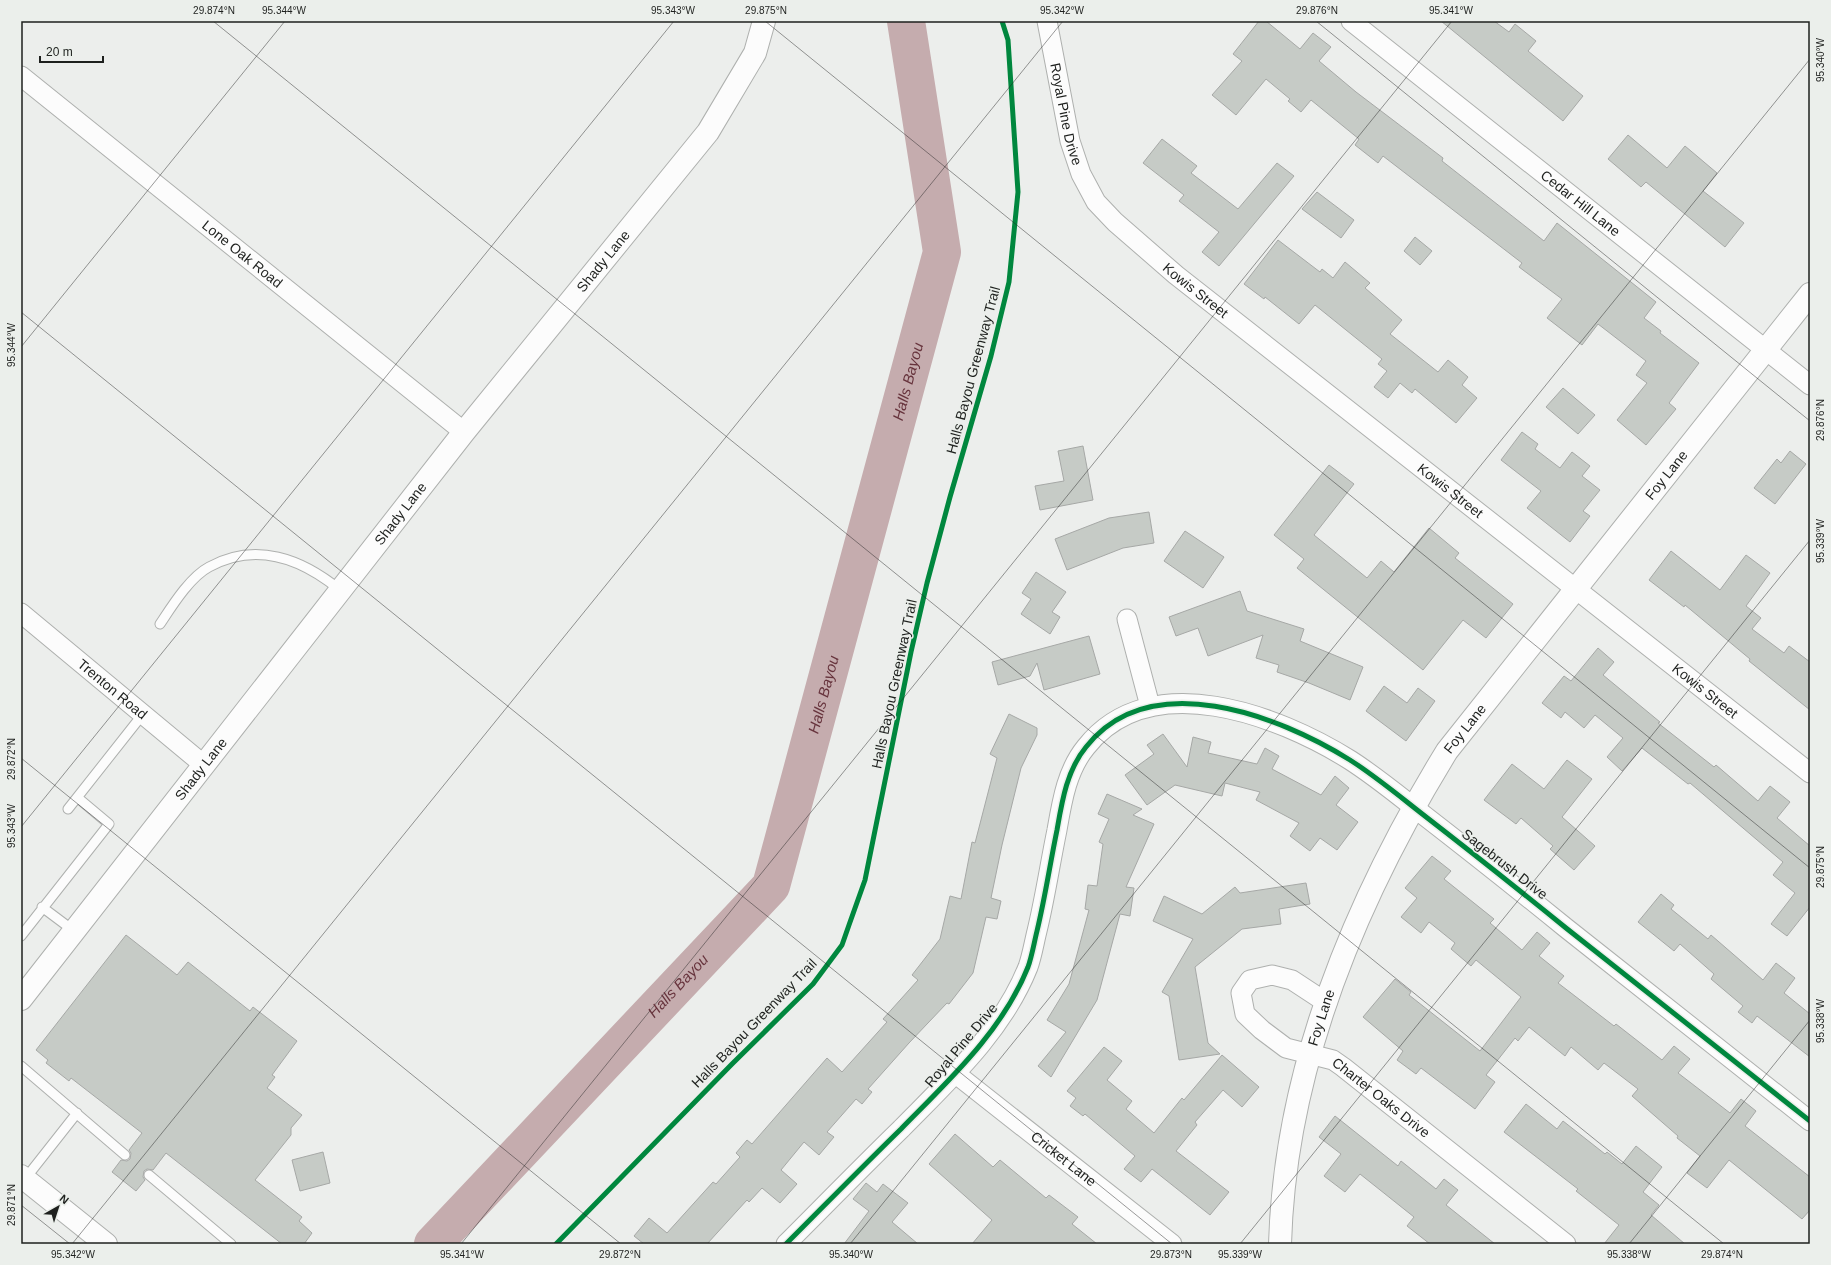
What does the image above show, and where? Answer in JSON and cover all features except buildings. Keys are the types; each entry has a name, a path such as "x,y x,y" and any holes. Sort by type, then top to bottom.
{"street":[{"name":"Shady Lane","path":"22,996 341,591 464,432 708,132 755,53 764,21"},
{"name":"Royal Pine Drive","path":"1047,21 1070,141 1081,174 1096,202"},
{"name":"Cedar Hill Lane","path":"1351,21 1810,385"},
{"name":"Lone Oak Road","path":"21,76 464,432"},
{"name":"Kowis Street","path":"1096,202 1115,222 1176,275 1577,589 1810,774"},
{"name":"Foy Lane","path":"1280,1244 1287,1158 1309,1054 1358,924 1413,807 1448,751 1810,294"},
{"name":"Trenton Road","path":"21,613 204,765"},
{"path":"1127,619 1150,706"},
{"name":"Sagebrush Drive","path":"1150,706 1178,704 1213,705 1248,713 1281,725 1352,761 1413,807 1810,1121"},
{"name":"Royal Pine Drive","path":"786,1244 956,1074 1010,1006 1029,964 1039,922 1062,804 1074,766 1084,748 1100,732 1118,719 1150,706"},
{"name":"Charter Oaks Drive","path":"1327,1003 1292,980 1272,975 1250,980 1241,993 1245,1014 1262,1030 1286,1048 1333,1060 1343,1066 1566,1244"},
{"name":"Cricket Lane","path":"956,1074 1172,1244"},
{"path":"23,1177 106,1244"}],"lane":[{"path":"160,624 182,592 208,567 242,555 270,555 297,562 320,574 341,591"},
{"path":"68,809 143,714"},
{"path":"21,936 42,907 109,824 78,798"},
{"path":"42,907 74,931"},
{"path":"21,1066 125,1156"},
{"path":"23,1177 77,1113"},
{"path":"149,1175 230,1244"}],"waterway":[{"name":"Halls Bayou","path":"433,1244 771,886 942,252 906,21"}],"cycle path":[{"name":"Halls Bayou Greenway Trail","path":"556,1244 732,1064 813,984 842,945 865,880 911,652 927,583 991,356 1009,282 1018,192 1008,40 1002,21"},
{"path":"786,1244 901,1129 973,1054 1004,1013 1017,991 1028,967 1043,906 1063,797 1074,766 1086,747 1113,722 1144,709 1179,704 1215,706 1252,715 1321,743 1350,760 1476,856 1810,1121"}]}
